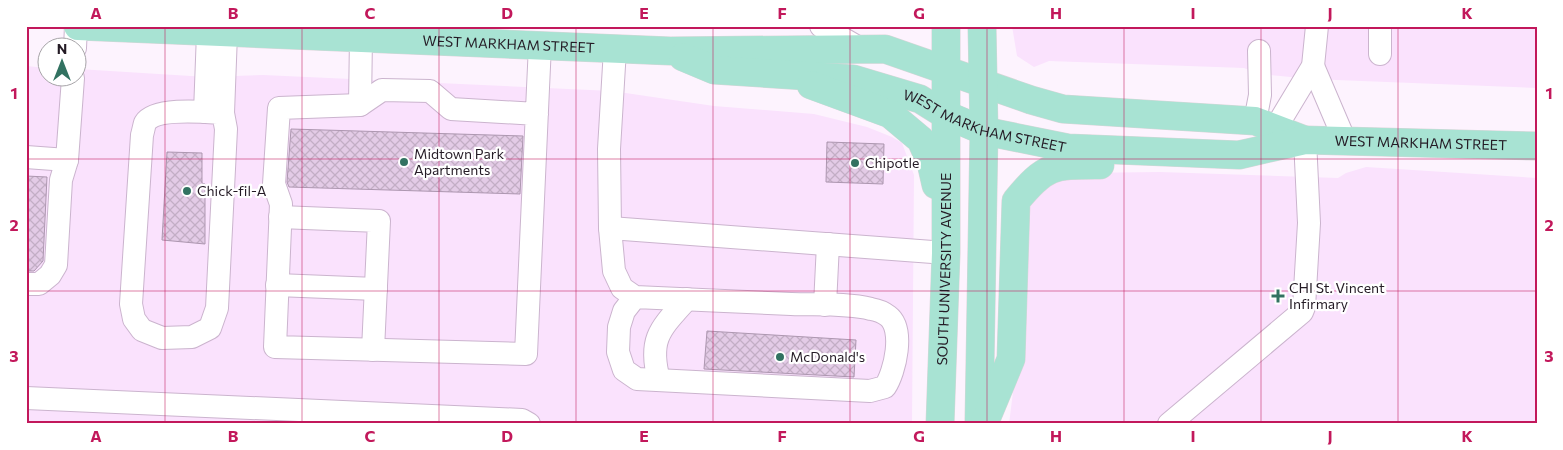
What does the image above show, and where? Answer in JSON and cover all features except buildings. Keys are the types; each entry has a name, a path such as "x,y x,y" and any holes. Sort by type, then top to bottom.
{"main road":[{"name":"WEST MARKHAM STREET","path":"77,26 218,32 260,30 361,37 670,51 885,49 1063,108 1265,125 1305,140"},
{"name":"SOUTH UNIVERSITY AVENUE","path":"940,424 946,241 944,114 946,26"},
{"path":"978,424 984,130 982,26"},
{"name":"WEST MARKHAM STREET","path":"670,51 714,70 853,79 920,99 944,114 984,130 1068,148 1238,155 1305,140 1537,146"},
{"path":"782,74 890,114 922,140 931,163 946,241"},
{"path":"984,424 1011,359 1016,201 1031,183 1046,170 1065,165 1197,166 1238,155"}],"lane":[{"path":"821,26 859,48"},
{"path":"1317,26 1312,66 1345,141"},
{"path":"1380,26 1380,54"},
{"path":"214,112 164,113 152,117 145,123 142,135 131,304 134,319 142,330 162,338 192,337 210,328 218,308 226,129 214,112 218,32"},
{"path":"360,105 361,37"},
{"path":"537,114 451,109 430,91 382,90 360,105 279,108 274,184 281,204 275,347 526,354 537,114 540,45"},
{"path":"615,49 609,150 610,228 616,279 622,288 635,298 870,308 890,317 896,327 896,364 893,375 885,387 870,391 637,379 624,370 618,352 619,327 624,311 635,298"},
{"path":"1259,51 1260,95 1265,125"},
{"path":"1265,125 1312,66"},
{"path":"26,284 38,284 50,276 56,265 61,180 67,160 72,88"},
{"path":"1169,424 1302,312 1304,307 1309,223 1305,140"},
{"path":"26,157 67,160"},
{"path":"280,217 379,221 373,350"},
{"path":"610,228 828,244 946,241"},
{"path":"825,305 828,244"},
{"path":"278,285 376,289"},
{"path":"659,380 654,356 655,343 667,322 687,299"},
{"path":"26,398 216,415 522,420 529,424"}],"shaded area":[{"path":"1012,26 1537,26 1537,88 1311,79 1259,74 1244,68 1049,61 1034,67 1017,56"},
{"path":"26,66 38,67 38,88 88,88 88,70 207,77 263,75 612,91 714,106 814,114 867,127 902,143 914,175 912,424 26,424"},
{"name":"CHI St. Vincent Infirmary","path":"1366,167 1537,178 1537,424 1009,424 1017,360 1023,212 1038,186 1076,173 1160,172 1338,178 1346,173"}],"place":[{"name":"Midtown Park Apartments","path":"404,162"},
{"name":"Chipotle","path":"855,163"},
{"name":"Chick-fil-A","path":"187,191"},
{"name":"CHI St. Vincent Infirmary","path":"1278,296"},
{"name":"McDonald's","path":"780,357"}]}
